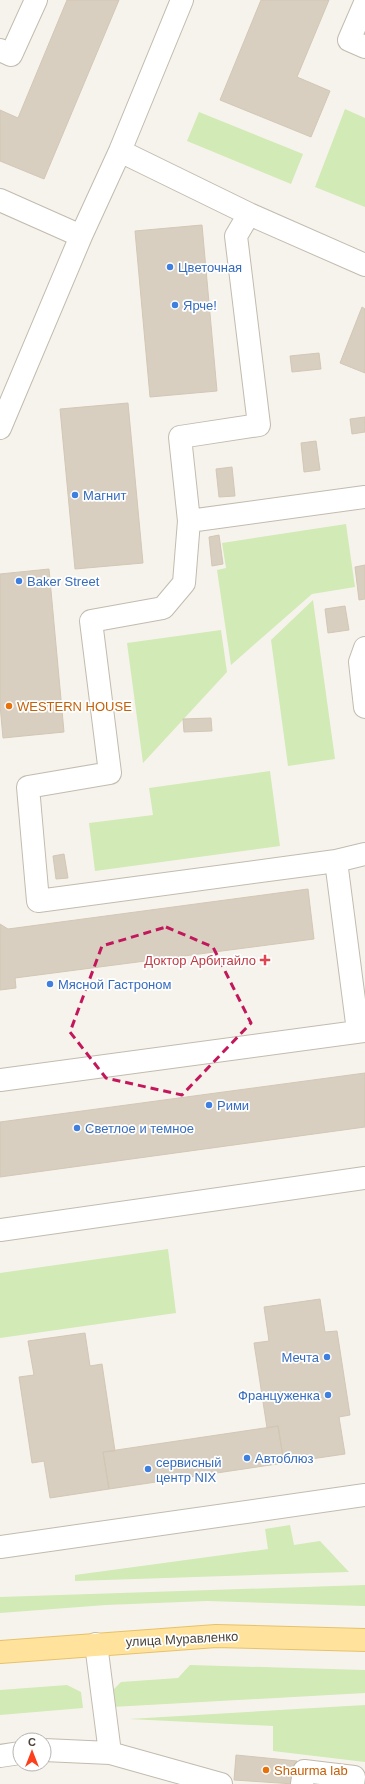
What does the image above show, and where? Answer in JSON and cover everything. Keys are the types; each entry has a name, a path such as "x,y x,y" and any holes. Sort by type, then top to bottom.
{"main road":[{"name":"улица Муравленко","path":"0,1652 216,1636 365,1640"}],"lane":[{"path":"0,50 11,55 36,0"},
{"path":"0,428 5,402 120,151 182,0"},
{"path":"365,3 349,40 365,47"},
{"path":"120,151 249,214 365,265"},
{"path":"0,200 81,236"},
{"path":"249,214 236,236 259,425 180,436 189,521 184,583 163,608 91,621 110,773 28,787 38,901 336,862 365,854"},
{"path":"189,521 365,498"},
{"path":"365,648 360,662 365,707"},
{"path":"0,1080 362,1031 336,862"},
{"path":"0,1230 365,1178"},
{"path":"0,1547 365,1495"},
{"path":"96,1644 110,1753"},
{"path":"52,1750 110,1753 222,1784"},
{"path":"0,1756 12,1754"},
{"path":"302,1784 304,1771 354,1777 353,1784"}],"highlighted area":[{"path":"166,927 213,947 251,1023 182,1095 106,1078 70,1032 102,946"}],"green space":[{"path":"345,109 365,118 365,207 315,187"},
{"path":"199,112 303,154 291,184 187,141"},
{"path":"346,524 355,587 312,594 231,665 217,570 226,568 222,543"},
{"path":"313,600 335,759 288,766 271,640"},
{"path":"221,630 227,672 143,763 127,643"},
{"path":"270,771 280,846 95,871 89,823 153,815 149,788"},
{"path":"168,1249 176,1313 0,1338 0,1273"},
{"path":"290,1525 294,1545 320,1541 349,1572 75,1581 75,1575 268,1549 265,1529"},
{"path":"365,1585 365,1606 207,1601 106,1605 0,1613 0,1597"},
{"path":"190,1665 365,1670 365,1693 112,1707 111,1692 121,1682 178,1678"},
{"path":"67,1685 81,1692 83,1708 0,1715 0,1690"},
{"path":"365,1705 365,1762 273,1751 273,1726 129,1719"}],"building":[{"path":"67,0 119,0 44,179 0,161 0,110 18,118"},
{"path":"261,0 329,0 297,77 330,91 311,137 220,100"},
{"path":"202,225 217,391 150,397 135,231"},
{"path":"362,307 365,309 365,373 340,363"},
{"path":"319,353 321,369 292,372 290,356"},
{"path":"128,403 143,563 75,569 60,409"},
{"path":"365,417 365,432 352,434 350,419"},
{"path":"316,441 320,470 304,472 301,443"},
{"path":"232,467 235,496 219,497 216,469"},
{"path":"219,535 223,564 212,566 209,537"},
{"path":"365,565 365,599 359,600 355,567"},
{"path":"49,569 64,732 3,738 0,705 0,574"},
{"path":"345,606 349,630 328,633 325,609"},
{"path":"211,718 212,731 184,732 183,719"},
{"path":"64,854 68,878 56,879 53,856"},
{"path":"308,889 314,939 15,978 16,988 0,990 0,924 8,929"},
{"path":"365,1073 365,1127 0,1177 0,1122"},
{"path":"320,1299 325,1332 337,1331 350,1415 339,1417 345,1454 284,1463 278,1426 267,1428 254,1343 269,1341 264,1307"},
{"path":"85,1333 90,1366 102,1364 115,1451 103,1452 109,1489 50,1498 44,1461 32,1463 19,1377 34,1375 28,1341"},
{"path":"278,1426 284,1463 109,1489 103,1452"},
{"name":"Shaurma lab","path":"236,1755 297,1761 294,1784 234,1780"}],"place":[{"name":"Цветочная","path":"170,267"},
{"name":"Ярче!","path":"175,305"},
{"name":"Магнит","path":"75,495"},
{"name":"Baker Street","path":"19,581"},
{"name":"WESTERN HOUSE","path":"9,706"},
{"name":"Доктор Арбитайло","path":"265,960"},
{"name":"Мясной Гастроном","path":"50,984"},
{"name":"Рими","path":"209,1105"},
{"name":"Светлое и темное","path":"77,1128"},
{"name":"Мечта","path":"327,1357"},
{"name":"Француженка","path":"328,1395"},
{"name":"Автоблюз","path":"247,1458"},
{"name":"сервисный центр NIX","path":"148,1469"},
{"name":"Shaurma lab","path":"266,1770"}]}
